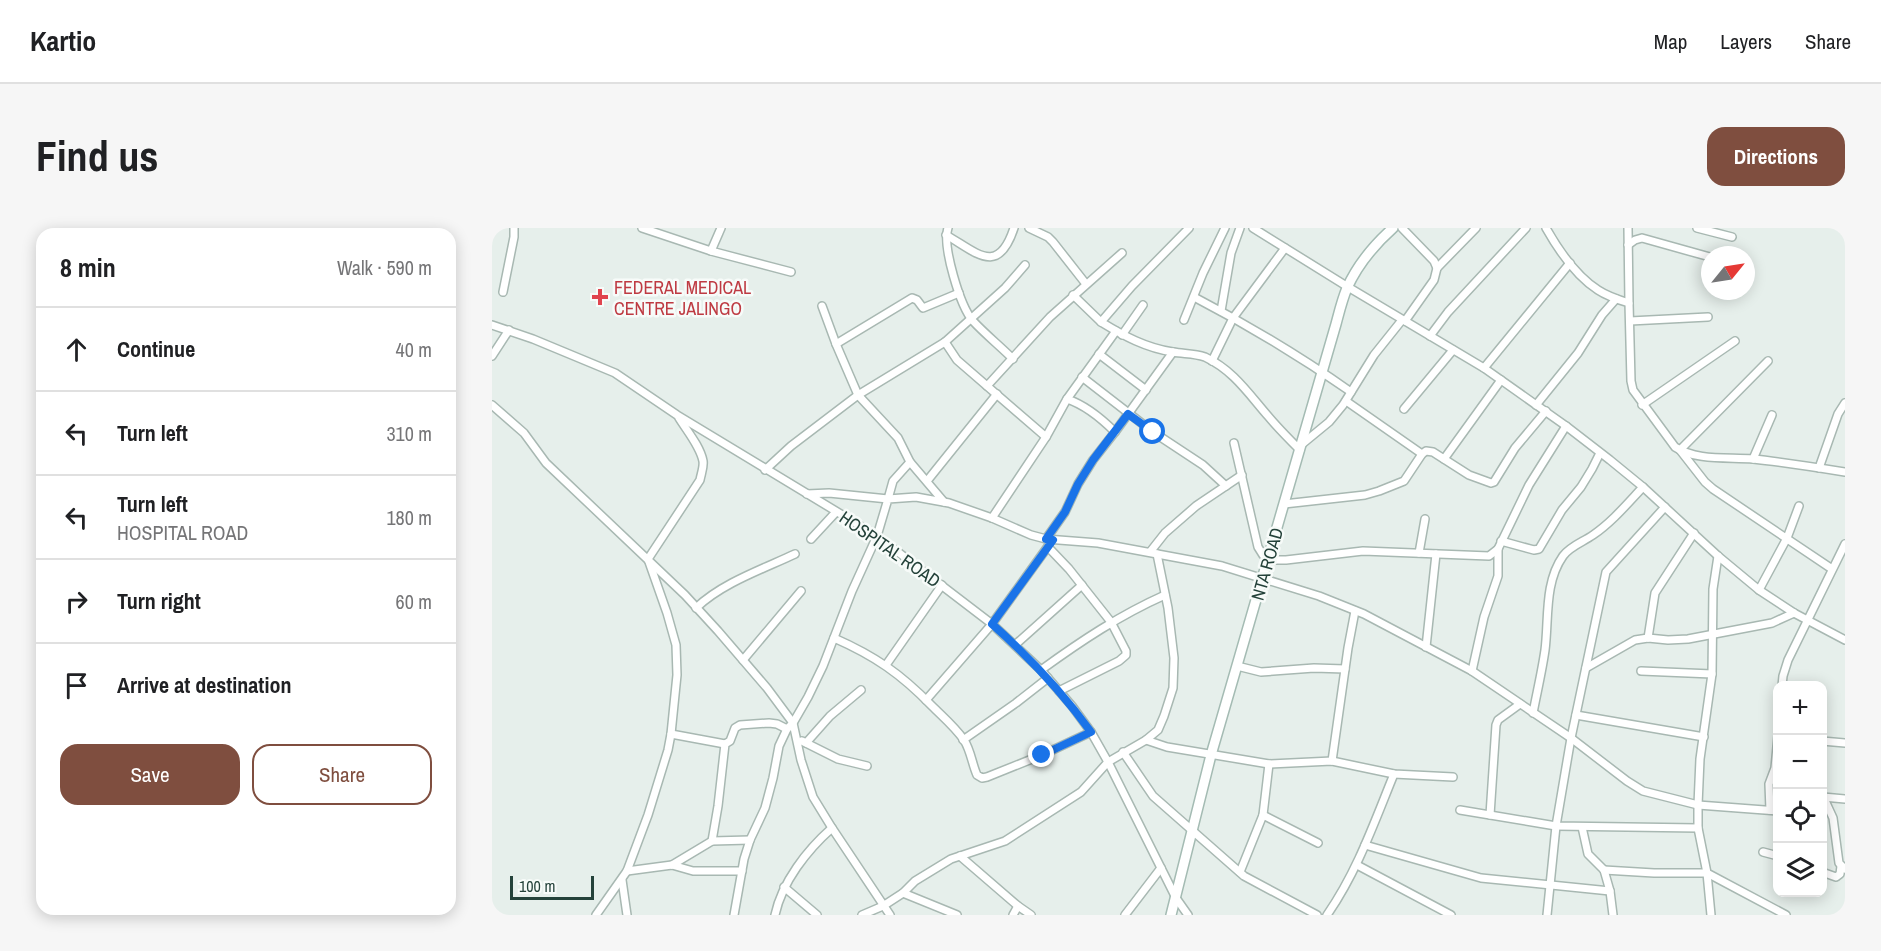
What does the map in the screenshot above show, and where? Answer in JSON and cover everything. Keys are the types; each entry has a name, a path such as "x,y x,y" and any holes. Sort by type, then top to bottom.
{"street":[{"path":"503,292 514,237 513,228"},
{"path":"642,228 711,251 791,272"},
{"path":"711,251 721,228"},
{"path":"947,232 975,253 987,257 1002,252 1008,245 1014,228"},
{"path":"1029,228 1053,242 1086,284"},
{"path":"1101,322 1131,286 1189,228"},
{"path":"1184,320 1225,228"},
{"path":"1221,311 1231,253 1240,228"},
{"path":"1253,228 1502,380 1566,426 1643,487 1758,590 1794,613 1845,640"},
{"name":"NTA ROAD","path":"1171,915 1236,666 1348,287 1369,254 1394,228"},
{"path":"1402,228 1434,261 1437,268"},
{"path":"1073,295 1101,322 1132,340 1173,352 1191,353 1212,361 1234,376 1270,419 1300,448 1329,422 1346,401 1374,355 1404,321 1434,280 1437,268 1476,228"},
{"path":"1430,336 1448,312 1526,228"},
{"path":"1546,228 1570,263 1586,281 1600,292 1629,303"},
{"path":"1628,228 1629,321 1633,390 1671,443 1680,450 1713,489 1832,568"},
{"path":"1697,228 1732,237"},
{"path":"947,232 952,270 971,319 1013,359"},
{"path":"1628,245 1642,238 1701,254"},
{"path":"1212,361 1233,318 1285,248"},
{"path":"987,386 1050,317 1122,253"},
{"path":"1484,368 1570,263"},
{"path":"765,470 791,446 858,395 945,342 1005,288 1025,265"},
{"path":"836,344 912,298 917,300 923,308 959,293"},
{"path":"1194,297 1233,318 1351,392"},
{"path":"1536,405 1578,353 1602,315 1616,299"},
{"path":"992,518 1082,377 1099,354 1143,305"},
{"path":"822,306 858,395 898,438 910,462 944,502"},
{"path":"1629,321 1708,317"},
{"name":"HOSPITAL ROAD","path":"492,325 615,373 765,470 877,536 992,624 1041,670 1091,732 1176,898 1188,915"},
{"path":"492,356 509,330"},
{"path":"1642,405 1735,341"},
{"path":"945,342 957,360 1046,436"},
{"path":"1404,409 1453,350"},
{"path":"926,700 992,624 1048,547 1049,539 1093,460 1173,352"},
{"path":"1099,354 1146,390"},
{"path":"1680,450 1768,361"},
{"path":"1082,377 1128,414 1203,465 1226,486"},
{"path":"1444,459 1502,380"},
{"path":"927,481 997,394"},
{"path":"1067,399 1107,423 1115,432"},
{"path":"1346,401 1422,454"},
{"path":"1819,468 1845,403"},
{"path":"492,405 524,433 546,463 696,608 743,660 793,723 801,760 813,797 890,915"},
{"path":"1284,504 1365,495 1379,491 1404,481 1426,451 1433,452 1468,475 1487,482 1494,482 1515,448 1546,411"},
{"path":"648,560 700,480 702,471 703,462 698,450 677,415"},
{"path":"1754,459 1772,416"},
{"path":"1233,443 1258,548 1268,560 1362,551 1489,556 1500,545 1529,485 1566,426"},
{"path":"1680,450 1698,455 1754,459 1845,472"},
{"path":"1500,545 1539,549 1562,510 1581,487 1600,453"},
{"path":"734,915 750,840 765,807 779,746 813,687 877,536 893,481 910,462"},
{"path":"862,915 884,906 903,893 915,881 951,859 1005,842 1081,792 1108,762 1146,740 1158,730 1173,688 1174,658 1165,595 1154,553 1165,533 1196,506 1242,475"},
{"path":"1533,713 1545,649 1549,591 1557,567 1568,550 1593,535 1614,518 1643,487"},
{"path":"806,494 828,493 888,499 916,497 944,502 992,518 1031,535 1049,539 1098,543 1222,566 1319,596 1355,610 1472,671 1643,790 1698,805 1773,810"},
{"path":"1758,590 1787,538 1799,506"},
{"path":"1547,915 1556,826 1571,738 1606,572 1665,507"},
{"path":"812,539 836,512"},
{"path":"1419,553 1425,519"},
{"path":"1648,638 1655,593 1694,533"},
{"path":"1782,681 1788,660 1845,544"},
{"path":"1472,671 1484,617 1498,576 1500,545"},
{"path":"1048,547 1111,622 1126,651 1126,655 1119,660 1059,691"},
{"path":"696,608 704,600 724,588 795,554"},
{"path":"1426,647 1436,554"},
{"path":"1711,915 1707,873 1698,828 1698,805 1700,759 1712,674 1713,589 1718,556"},
{"path":"1837,559 1845,563"},
{"path":"596,915 627,871 648,815 671,734 677,675 676,645 648,560"},
{"path":"886,665 942,585"},
{"path":"1015,645 1082,585"},
{"path":"743,660 801,591"},
{"path":"1041,670 1111,622 1165,595"},
{"path":"1332,761 1355,610"},
{"path":"1586,668 1628,644 1648,638 1688,639 1772,623 1794,613"},
{"path":"834,638 886,665 914,687 963,740 970,751 977,775 982,778 1042,755 1091,732"},
{"path":"1236,666 1261,672 1314,668 1345,669"},
{"path":"1641,671 1712,674"},
{"path":"963,740 1048,678"},
{"path":"806,743 830,716 861,690"},
{"path":"1490,815 1496,725 1498,720 1520,704"},
{"path":"1576,715 1704,737"},
{"path":"671,734 725,744 730,741 735,728 740,725 769,723 787,729"},
{"path":"797,739 838,759 867,766"},
{"path":"1146,740 1211,756 1269,764 1332,761 1394,774 1453,777"},
{"path":"1827,741 1845,743"},
{"path":"712,841 725,744"},
{"path":"1123,752 1153,796 1240,872 1317,915"},
{"path":"1240,872 1263,815 1269,764"},
{"path":"1773,773 1769,784 1773,805"},
{"path":"1327,915 1357,865 1394,774"},
{"path":"1827,796 1845,799"},
{"path":"1827,804 1833,818 1839,863 1843,867 1838,876 1827,873"},
{"path":"1460,810 1556,826 1698,828"},
{"path":"1263,815 1318,843"},
{"path":"1582,827 1590,858 1604,870 1613,915"},
{"path":"775,915 784,887 817,841 832,828"},
{"path":"627,871 672,865 712,841 750,840"},
{"path":"1365,845 1481,878 1610,891"},
{"path":"1763,852 1773,855"},
{"path":"960,856 1031,915"},
{"path":"672,865 693,871 742,871"},
{"path":"1357,865 1452,915"},
{"path":"1125,915 1161,868"},
{"path":"1604,870 1707,873 1786,915"},
{"path":"622,880 627,915"},
{"path":"784,887 817,915"},
{"path":"903,893 957,915"},
{"path":"1013,915 1018,906"}],"place":[{"name":"FEDERAL MEDICAL CENTRE JALINGO","path":"600,297"}],"route":[{"path":"1042,755 1091,732 1041,670 992,624 1053,540 1046,539 1065,512 1078,484 1128,414 1153,432"}]}
